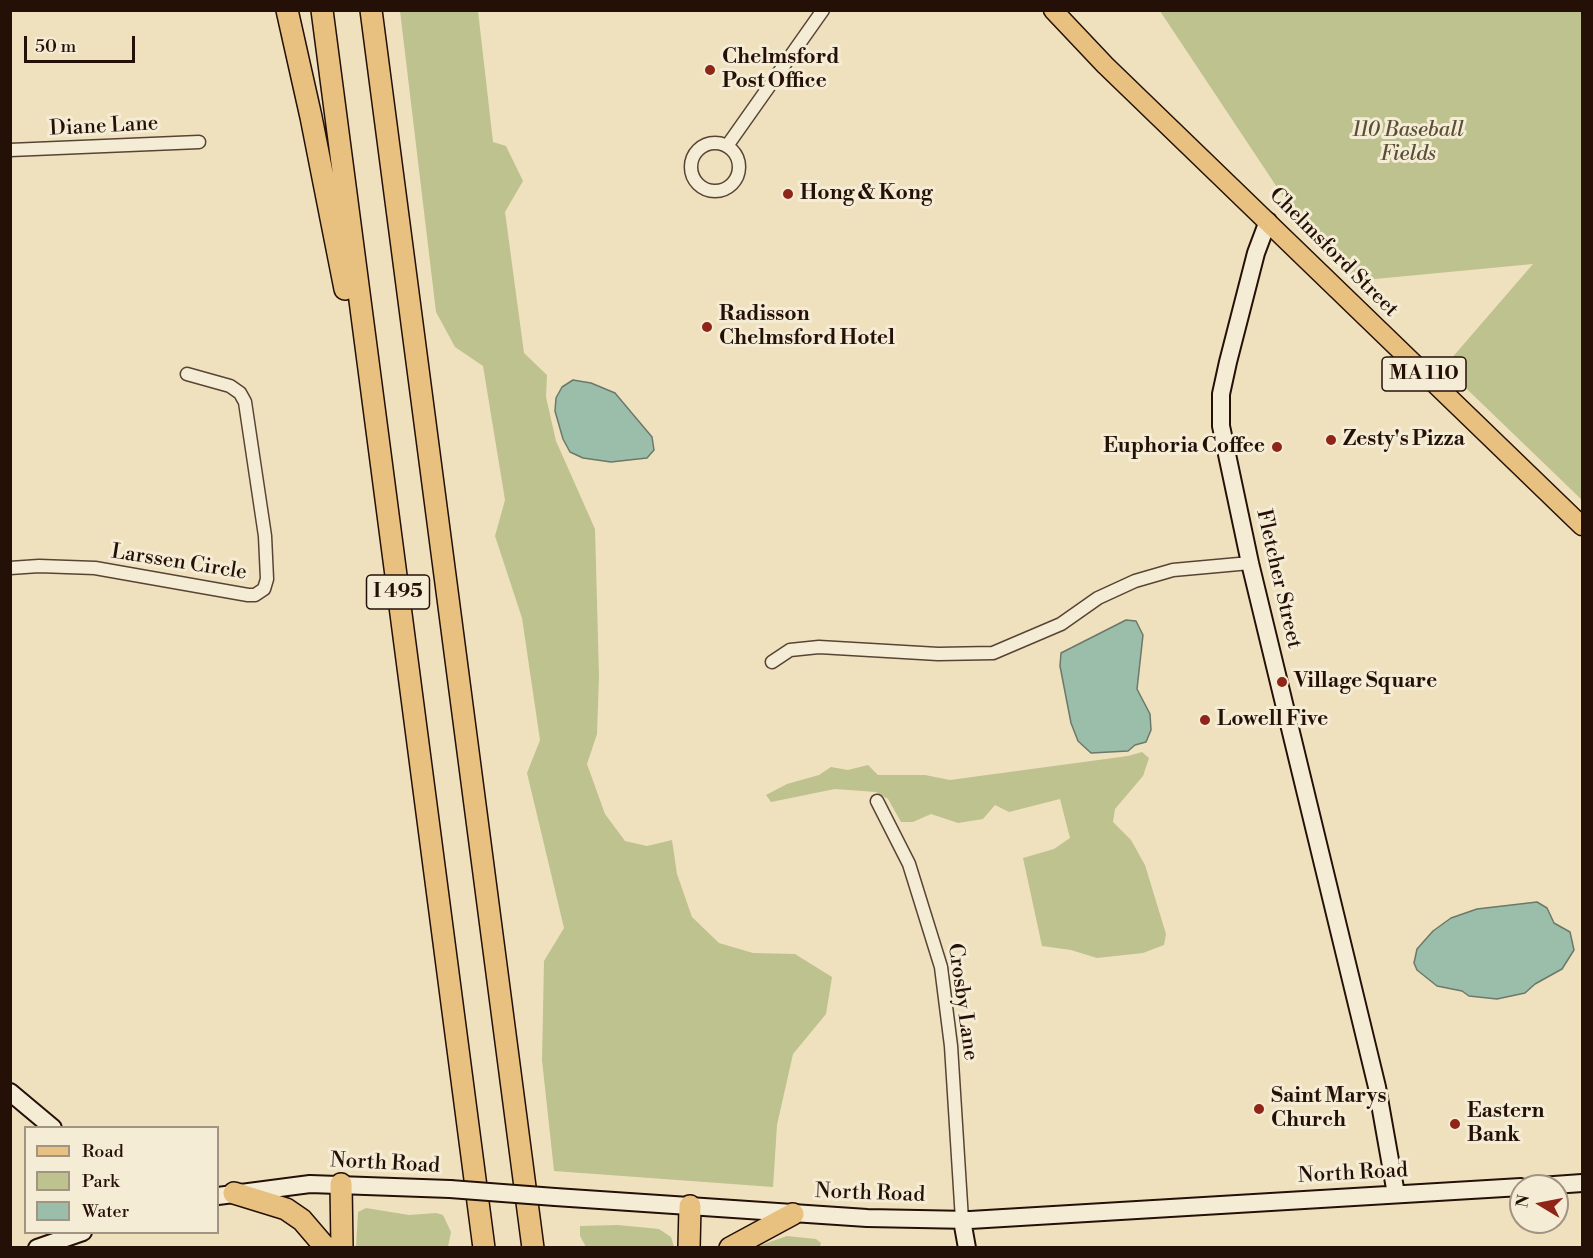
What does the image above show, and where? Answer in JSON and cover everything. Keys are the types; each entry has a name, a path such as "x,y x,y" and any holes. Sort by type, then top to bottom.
{"highway":[{"path":"286,10 316,139 390,537"},
{"name":"I 495","path":"322,10 484,1248"},
{"name":"I 495","path":"371,10 533,1248"},
{"path":"341,1184 342,1248"},
{"path":"226,1195 286,1209 302,1220 326,1248"},
{"path":"689,1248 690,1206"},
{"path":"730,1248 793,1214"}],"main road":[{"name":"Chelmsford Street","path":"1053,10 1105,65 1582,525"},
{"name":"Fletcher Street","path":"1268,221 1256,253 1221,394 1221,426 1251,563 1377,1087 1396,1194"},
{"path":"10,1092 50,1126"},
{"name":"North Road","path":"226,1195 300,1184 341,1184 450,1189 793,1214 962,1220 1509,1188"},
{"path":"962,1220 968,1248"},
{"path":"45,1246 80,1234"}],"street":[{"path":"728,146 823,10"},
{"name":"Diane Lane","path":"10,150 199,142"},
{"path":"707,144 728,146 733,151 739,165 736,180 725,190 705,189 694,180 690,166 695,152 707,144"},
{"name":"Larssen Circle","path":"10,568 60,566 95,568 248,595 264,589 267,579 265,536 245,402 240,393 230,386 187,374"},
{"path":"772,662 790,650 819,647 938,654 993,653 1061,624 1098,598 1136,581 1173,570 1251,563"},
{"name":"Crosby Lane","path":"877,801 909,864 941,967 951,1046 962,1220"}],"green space":[{"path":"400,11 478,11 493,142 506,146 523,181 505,212 524,353 547,375 546,397 556,441 595,529 599,676 597,734 587,764 605,814 625,841 647,846 672,840 677,874 692,917 719,943 753,953 795,954 832,977 826,1014 793,1054 777,1125 773,1187 554,1171 542,1060 544,961 564,928 527,773 540,740 522,618 495,536 505,500 483,366 455,347 436,312"},
{"name":"110 Baseball Fields","path":"1160,11 1582,11 1582,500 1444,367 1533,264 1354,281 1312,240"},
{"path":"1142,752 1149,758 1143,776 1115,809 1113,822 1131,840 1145,865 1166,934 1164,945 1143,953 1097,958 1071,950 1042,946 1023,858 1054,849 1070,838 1060,799 1009,812 995,805 983,819 958,823 931,814 913,822 901,822 888,799 876,792 835,789 771,802 766,795 787,784 819,775 831,767 848,770 868,765 878,775 925,775 950,780 1128,756"},
{"path":"366,1208 409,1215 436,1213 443,1215 451,1232 448,1247 356,1247 358,1212"},
{"path":"618,1225 659,1229 671,1237 674,1247 586,1247 580,1236 580,1226"},
{"path":"787,1236 816,1239 821,1243 820,1246 755,1247"}],"water":[{"path":"573,380 591,383 615,393 652,437 654,450 647,458 611,462 583,458 570,452 563,439 555,411 556,398 562,387"},
{"path":"1126,620 1136,621 1143,635 1137,689 1150,714 1151,730 1146,742 1135,745 1128,751 1091,753 1078,741 1071,723 1060,666 1061,653"},
{"path":"1537,902 1547,908 1554,923 1570,932 1574,950 1562,969 1535,984 1525,993 1497,999 1469,996 1462,991 1437,986 1417,970 1414,963 1417,949 1433,931 1451,918 1477,909"}],"place":[{"name":"Chelmsford Post Office","path":"710,70"},
{"name":"Hong & Kong","path":"788,194"},
{"name":"Radisson Chelmsford Hotel","path":"707,327"},
{"name":"Zesty's Pizza","path":"1331,440"},
{"name":"Euphoria Coffee","path":"1277,447"},
{"name":"Village Square","path":"1282,682"},
{"name":"Lowell Five","path":"1205,720"},
{"name":"Saint Marys Church","path":"1259,1109"},
{"name":"Eastern Bank","path":"1455,1124"}]}
